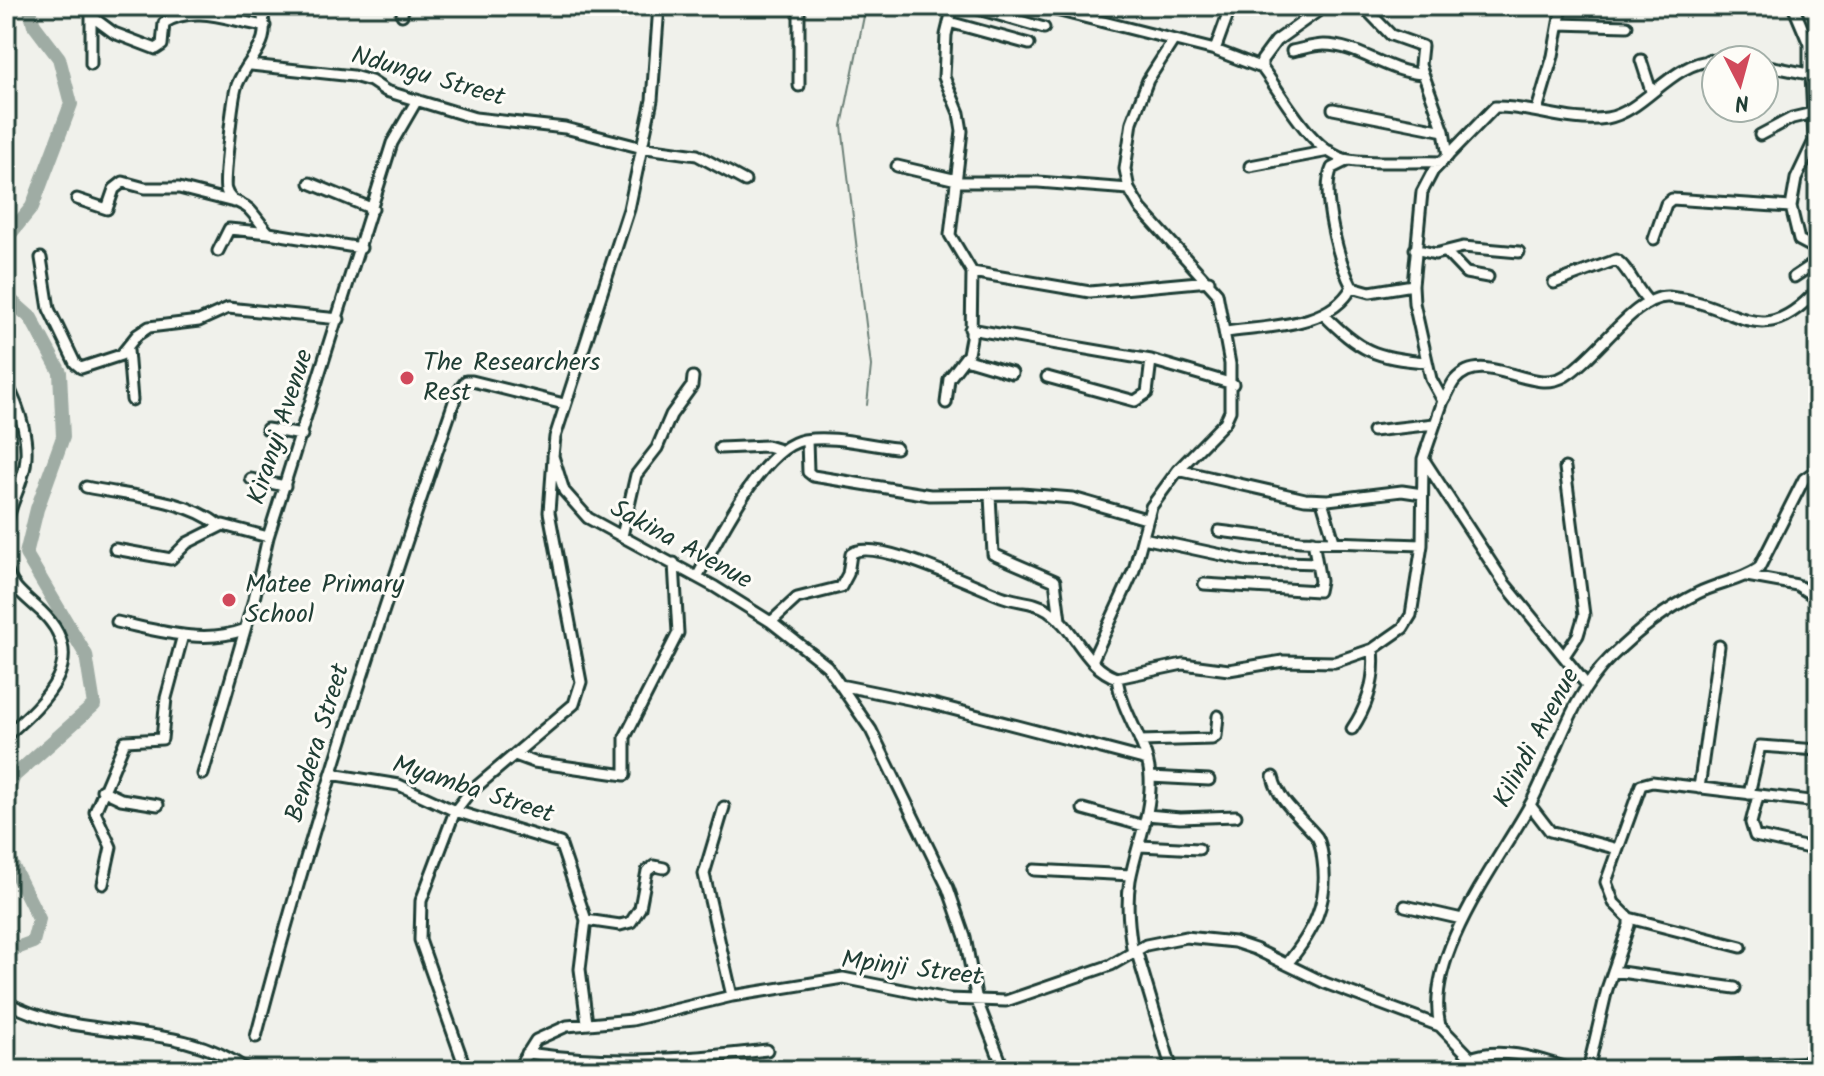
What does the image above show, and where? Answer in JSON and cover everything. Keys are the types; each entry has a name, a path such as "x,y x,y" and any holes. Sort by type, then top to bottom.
{"street":[{"path":"234,202 226,190 224,171 237,85 262,42 265,26 260,6"},
{"path":"466,1070 418,930 421,901 455,811 469,793 574,704 581,682 549,512 549,469 564,404 629,209 639,147 652,100 659,6"},
{"path":"799,6 799,86"},
{"path":"946,403 949,379 965,359 970,347 972,272 950,235 961,120 944,77 953,6"},
{"path":"968,6 1044,28"},
{"path":"1040,6 1091,16 1173,41 1215,50 1262,68 1308,131 1329,151 1348,160 1445,159"},
{"path":"1215,50 1231,6"},
{"path":"1262,68 1264,55 1276,41 1325,6"},
{"path":"1363,6 1391,35 1422,46 1422,74 1444,131 1445,159"},
{"path":"1537,110 1562,6"},
{"path":"1793,6 1809,44 1813,74 1814,141 1796,179 1791,207 1799,240 1818,250"},
{"path":"90,11 114,33 160,49 167,20 198,13 265,26"},
{"path":"90,11 91,64"},
{"path":"949,22 1029,44"},
{"path":"1559,24 1627,26"},
{"path":"1092,661 1134,570 1146,519 1178,470 1225,422 1230,411 1233,384 1217,293 1141,209 1129,189 1125,152 1132,122 1148,80 1173,41"},
{"path":"1292,51 1328,45 1352,50 1392,70 1422,74"},
{"path":"1641,60 1651,91"},
{"path":"1443,401 1427,362 1413,285 1425,180 1495,107 1537,110 1567,117 1609,118 1685,69 1700,64"},
{"name":"Ndungu Street","path":"251,65 353,76 475,118 565,128 639,147 697,155 745,181"},
{"path":"1780,68 1813,74"},
{"name":"Kiranyi Avenue","path":"203,774 254,599 268,537 392,143 417,100"},
{"path":"1333,109 1444,131"},
{"path":"1760,135 1792,118 1813,113"},
{"path":"1250,166 1329,151"},
{"path":"1348,160 1332,168 1328,186 1336,246 1352,287"},
{"path":"897,166 957,181 1038,182 1129,189"},
{"path":"77,199 107,209 118,184 123,182 145,188 179,188 249,209 269,233"},
{"path":"310,183 373,209"},
{"path":"1654,239 1666,204 1672,199 1791,207"},
{"path":"218,251 229,229 361,248"},
{"path":"1415,249 1435,254 1463,247 1519,252"},
{"path":"1446,252 1466,273 1488,277"},
{"path":"41,258 47,301 75,363 81,368 95,366 128,350 137,335 149,327 199,321 228,308 339,319"},
{"path":"1554,283 1616,260 1624,265 1632,284 1647,300"},
{"path":"1794,277 1818,261"},
{"path":"972,272 1090,292 1209,281"},
{"path":"1352,287 1370,292 1413,285"},
{"path":"1226,332 1323,314 1343,300 1352,287"},
{"path":"771,622 797,598 841,587 848,574 851,554 862,548 905,558 1003,597 1038,605 1060,620 1106,674 1117,678 1183,664 1229,670 1283,661 1335,662 1373,649 1403,628 1411,615 1422,545 1423,459 1443,401 1457,377 1472,370 1495,369 1542,382 1564,377 1608,341 1647,300 1669,297 1691,301 1764,324 1795,313 1818,289"},
{"path":"1818,289 1818,298"},
{"path":"1323,314 1355,345 1371,354 1427,362"},
{"path":"970,329 1151,360 1233,384"},
{"path":"128,350 132,400"},
{"path":"965,359 1012,373"},
{"path":"1047,377 1135,401 1147,393 1151,360"},
{"path":"1747,576 1767,556 1804,479 1816,469 1818,373"},
{"path":"622,536 636,475 657,448 671,415 692,386 693,377"},
{"name":"Bendera Street","path":"256,1037 289,912 331,774 460,386 472,381 564,404"},
{"path":"6,527 26,463 23,431 8,389"},
{"path":"1373,431 1434,424"},
{"path":"267,429 302,435"},
{"path":"807,440 808,472 813,476 930,495 1073,498 1146,519"},
{"path":"697,577 739,505 780,450 807,440 846,440 896,448"},
{"path":"720,448 767,446 780,450"},
{"name":"Sakina Avenue","path":"553,456 564,491 588,518 674,563 771,622 827,666 871,730 948,888 965,937 977,1001 1004,1070"},
{"path":"1423,459 1505,584 1586,684"},
{"path":"1564,656 1578,635 1584,615 1565,468"},
{"path":"1178,470 1322,501 1402,491 1422,494"},
{"path":"251,479 285,486"},
{"path":"86,487 177,505 202,514 219,525 268,537"},
{"path":"990,495 993,554 1055,581 1060,620"},
{"path":"1322,501 1334,541"},
{"path":"115,549 171,559 182,547 219,525"},
{"path":"1219,531 1313,541 1422,545"},
{"path":"1143,538 1250,561 1317,563"},
{"path":"1204,584 1318,591 1313,541"},
{"path":"515,755 534,762 625,775 625,737 678,633 674,563"},
{"path":"6,736 49,695 57,681 62,653 62,641 56,626 7,575"},
{"path":"1747,576 1797,585 1818,599"},
{"name":"Kilindi Avenue","path":"1440,1026 1438,996 1462,919 1530,805 1586,684 1610,657 1670,610 1700,592 1747,576"},
{"path":"117,622 183,635 224,635 243,630"},
{"path":"103,884 111,847 95,812 102,790 125,741 162,739 166,698 183,635"},
{"path":"1699,788 1719,646"},
{"path":"1352,729 1367,705 1372,686 1373,649"},
{"path":"1117,678 1123,707 1140,741 1150,777 1147,815 1131,875 1128,921 1172,1070"},
{"path":"840,685 933,704 1147,760"},
{"path":"1140,741 1212,739 1216,736 1218,716"},
{"path":"1818,750 1760,746 1751,823 1755,836 1818,850"},
{"name":"Myamba Street","path":"331,774 399,785 455,811 560,843 586,920 580,969 587,1023"},
{"path":"1150,777 1209,780"},
{"path":"1273,777 1287,805 1319,839 1325,877 1322,907 1316,923 1287,964"},
{"path":"1741,947 1629,918 1614,903 1606,882 1641,785 1652,782 1818,802"},
{"path":"102,790 121,799 158,805"},
{"path":"1530,805 1550,831 1618,849"},
{"path":"724,807 704,874 732,996"},
{"path":"1083,809 1144,826"},
{"path":"1147,815 1180,818 1236,816"},
{"path":"1140,846 1199,849"},
{"path":"586,920 620,925 631,922 640,908 647,871 654,866 664,868"},
{"path":"1034,870 1131,875"},
{"path":"1405,906 1462,919"},
{"path":"1588,1070 1629,918"},
{"name":"Mpinji Street","path":"517,1070 541,1037 587,1023 632,1020 732,996 843,978 977,1001 1006,1001 1034,993 1163,939 1208,938 1244,946 1325,983 1440,1026"},
{"path":"1613,971 1735,988"},
{"path":"6,1002 79,1028 174,1037 224,1054 247,1070"},
{"path":"1440,1026 1471,1058"},
{"path":"527,1053 588,1062 641,1061 767,1050"},
{"path":"1471,1058 1492,1054 1530,1058 1574,1070"},
{"path":"1465,1070 1471,1058"},
{"path":"1691,1070 1720,1065 1818,1062"}],"waterway":[{"path":"6,239 32,207 71,104 59,58 34,25 29,6"},
{"path":"866,6 842,126 871,366 867,405"},
{"path":"6,296 31,318 60,372 63,437 37,509 26,554 86,655 94,705 14,776 6,797"},
{"path":"6,853 39,919 33,942 6,952"}],"place":[{"name":"The Researchers Rest","path":"407,378"},
{"name":"Matee Primary School","path":"229,600"}]}
